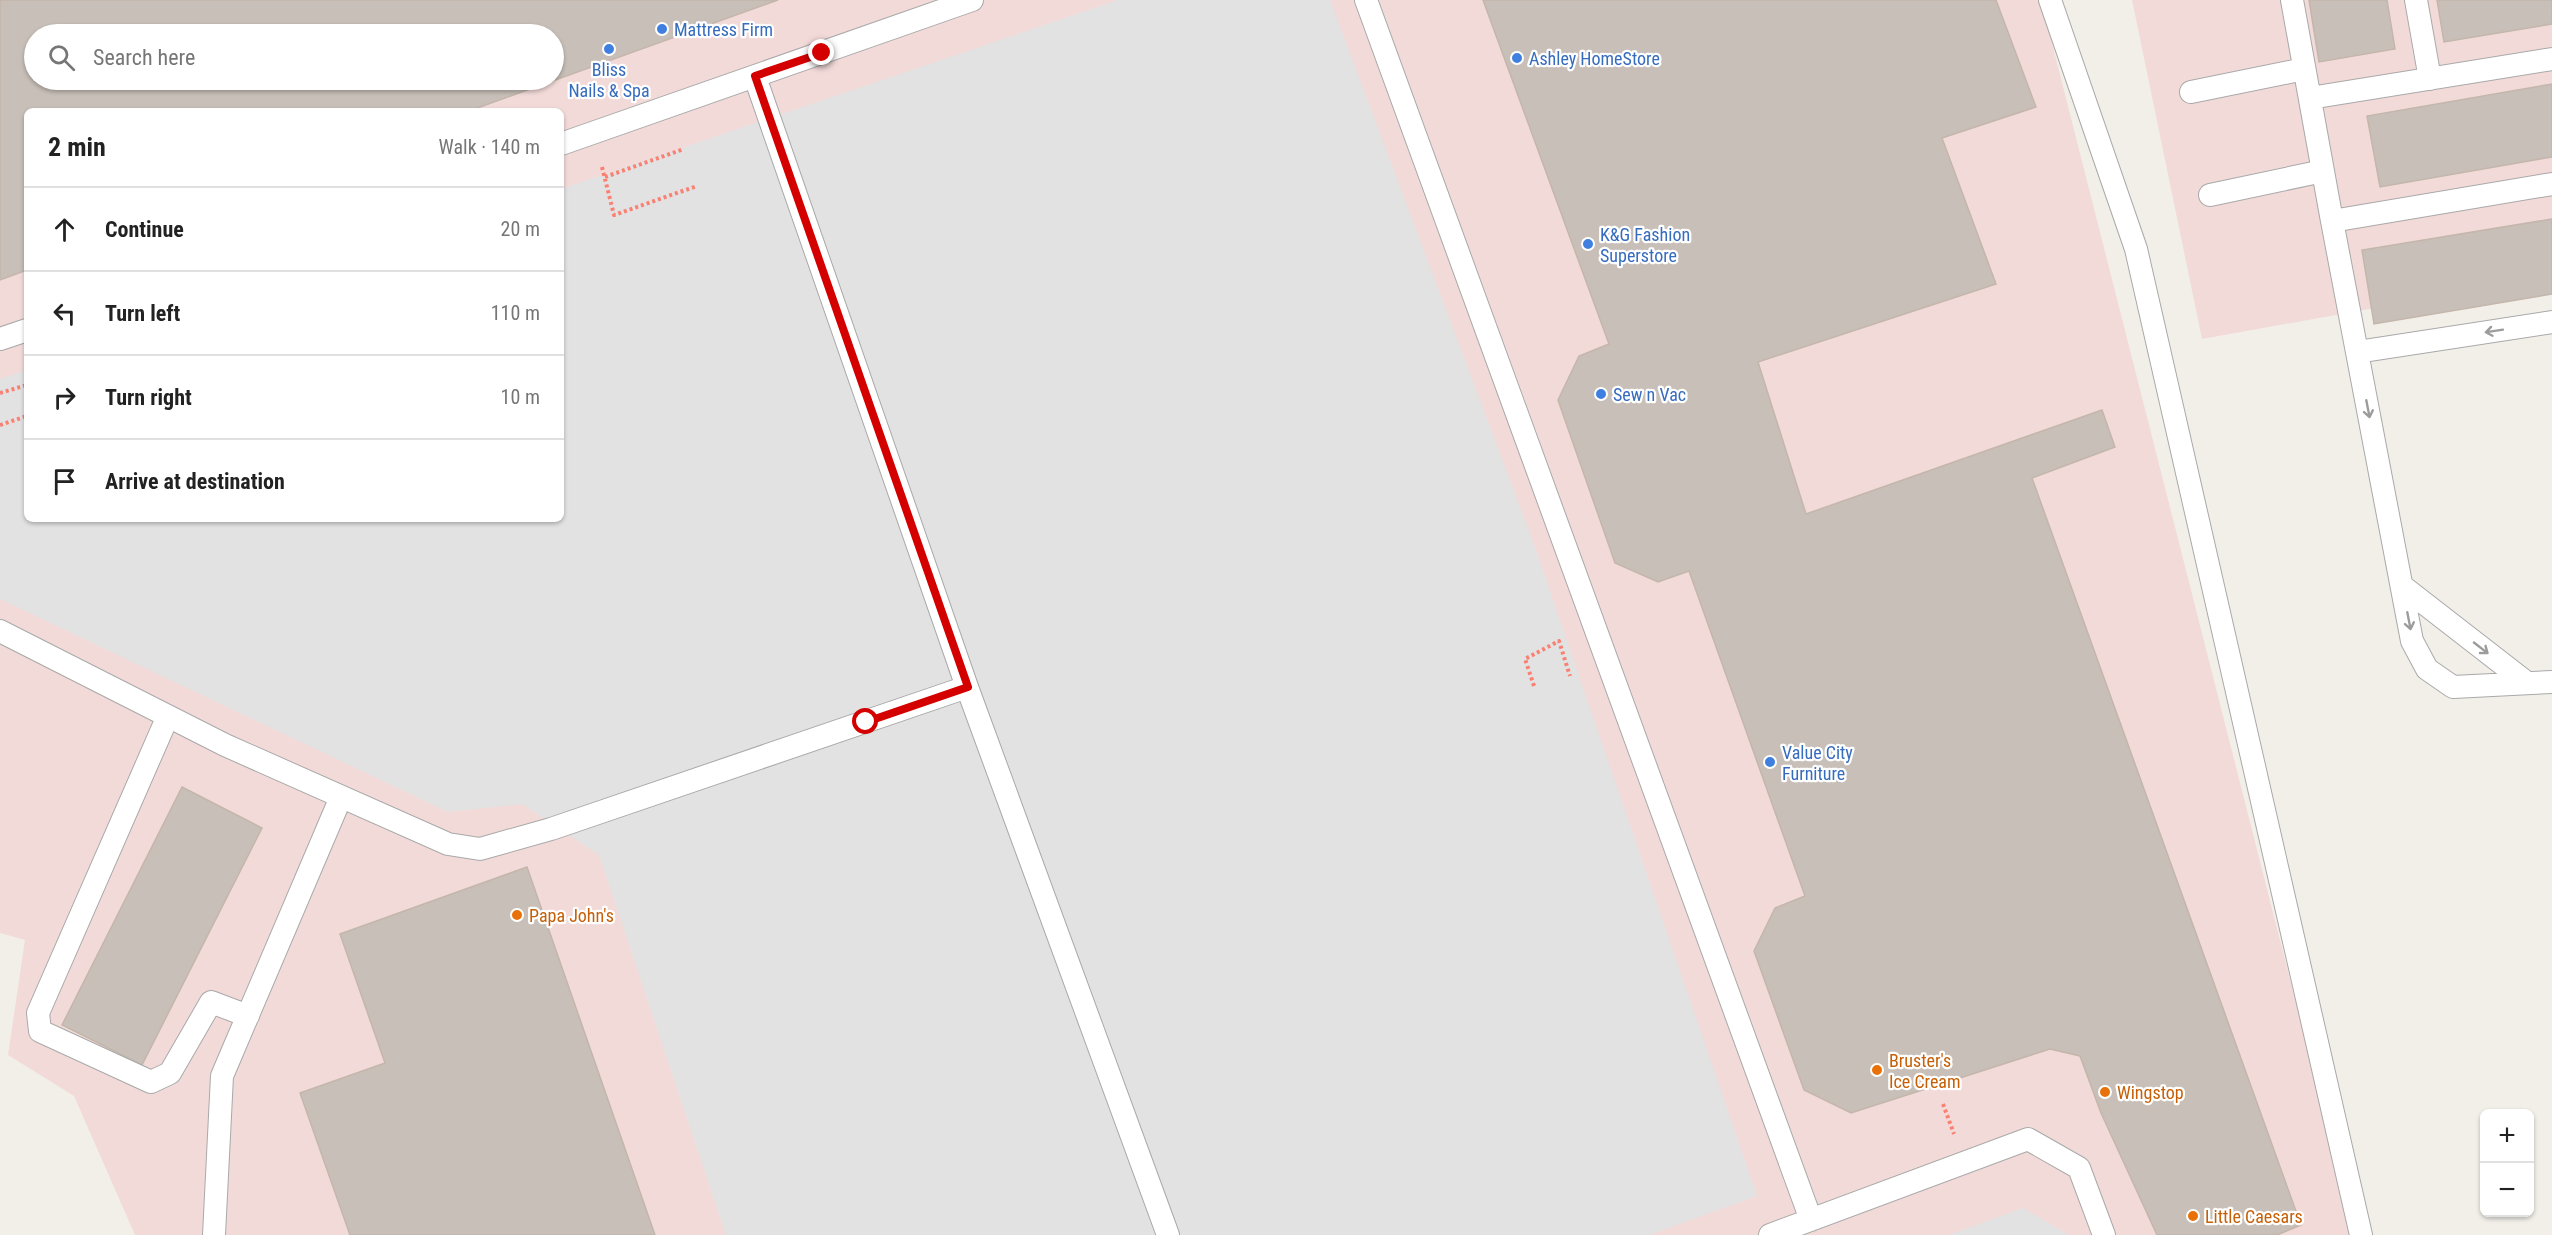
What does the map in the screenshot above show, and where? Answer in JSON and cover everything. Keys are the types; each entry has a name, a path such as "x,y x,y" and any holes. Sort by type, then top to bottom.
{"lane":[{"path":"564,143 972,0"},
{"path":"1366,0 1811,1220"},
{"path":"2050,0 2136,249 2361,1235"},
{"path":"2292,0 2412,641 2427,669 2453,687 2552,682"},
{"path":"2416,0 2430,79"},
{"path":"2310,98 2552,59"},
{"path":"2191,92 2304,69"},
{"path":"755,76 968,687 1168,1235"},
{"path":"2210,195 2323,171"},
{"path":"2332,221 2552,184"},
{"path":"2357,352 2552,322"},
{"path":"0,339 24,331"},
{"path":"2402,586 2527,683"},
{"path":"0,631 225,745 448,844 480,849 572,823 968,687"},
{"path":"168,716 38,1013 40,1031 151,1082 170,1074 211,1002 248,1016"},
{"path":"214,1235 222,1076 341,797"},
{"path":"1770,1235 2028,1139 2079,1168 2104,1235"}],"path":[{"path":"605,177 684,149"},
{"path":"602,168 614,215 697,186"},
{"path":"0,393 24,386"},
{"path":"0,425 24,417"},
{"path":"1534,686 1525,659 1559,641 1570,676"}],"shaded area":[{"path":"0,0 2041,0 2355,1235 135,1235 74,1096 8,1055 25,940 0,933"},
{"path":"1118,0 1330,0 1532,539 1757,1196 1649,1235 726,1235 599,855 522,804 448,812 0,599 0,379 24,371 24,522 564,522 564,188"},
{"path":"2132,0 2552,0 2552,276 2202,339"},
{"path":"2023,1208 2069,1235 1949,1235"}],"building":[{"path":"0,0 778,0 564,77 564,24 24,24 24,90 527,90 477,108 24,108 24,271 0,280"},
{"path":"1483,0 1996,0 2036,107 1942,138 1996,284 1758,362 1806,514 2102,410 2115,447 2032,478 2301,1225 2277,1235 2157,1235 2101,1113 2080,1056 2050,1049 1851,1113 1804,1090 1754,951 1775,908 1805,896 1689,571 1658,582 1615,563 1558,400 1579,356 1609,344"},
{"path":"2309,0 2387,0 2395,49 2319,62"},
{"path":"2437,0 2552,0 2552,24 2444,42"},
{"path":"2552,84 2552,157 2380,187 2367,116"},
{"path":"2552,219 2552,294 2374,324 2362,250"},
{"path":"182,787 262,828 142,1065 62,1025"},
{"path":"527,867 655,1235 350,1235 300,1093 385,1063 340,934"}],"place":[{"name":"Mattress Firm","path":"662,29"},
{"name":"Bliss Nails & Spa","path":"609,49"},
{"name":"Ashley HomeStore","path":"1517,58"},
{"name":"K&G Fashion Superstore","path":"1588,244"},
{"name":"Sew n Vac","path":"1601,394"},
{"name":"Value City Furniture","path":"1770,762"},
{"name":"Papa John's","path":"517,915"},
{"name":"Bruster's Ice Cream","path":"1877,1070"},
{"name":"Wingstop","path":"2105,1092"},
{"name":"Little Caesars","path":"2193,1216"}],"route":[{"path":"822,53 755,76 968,687 866,722"}]}
